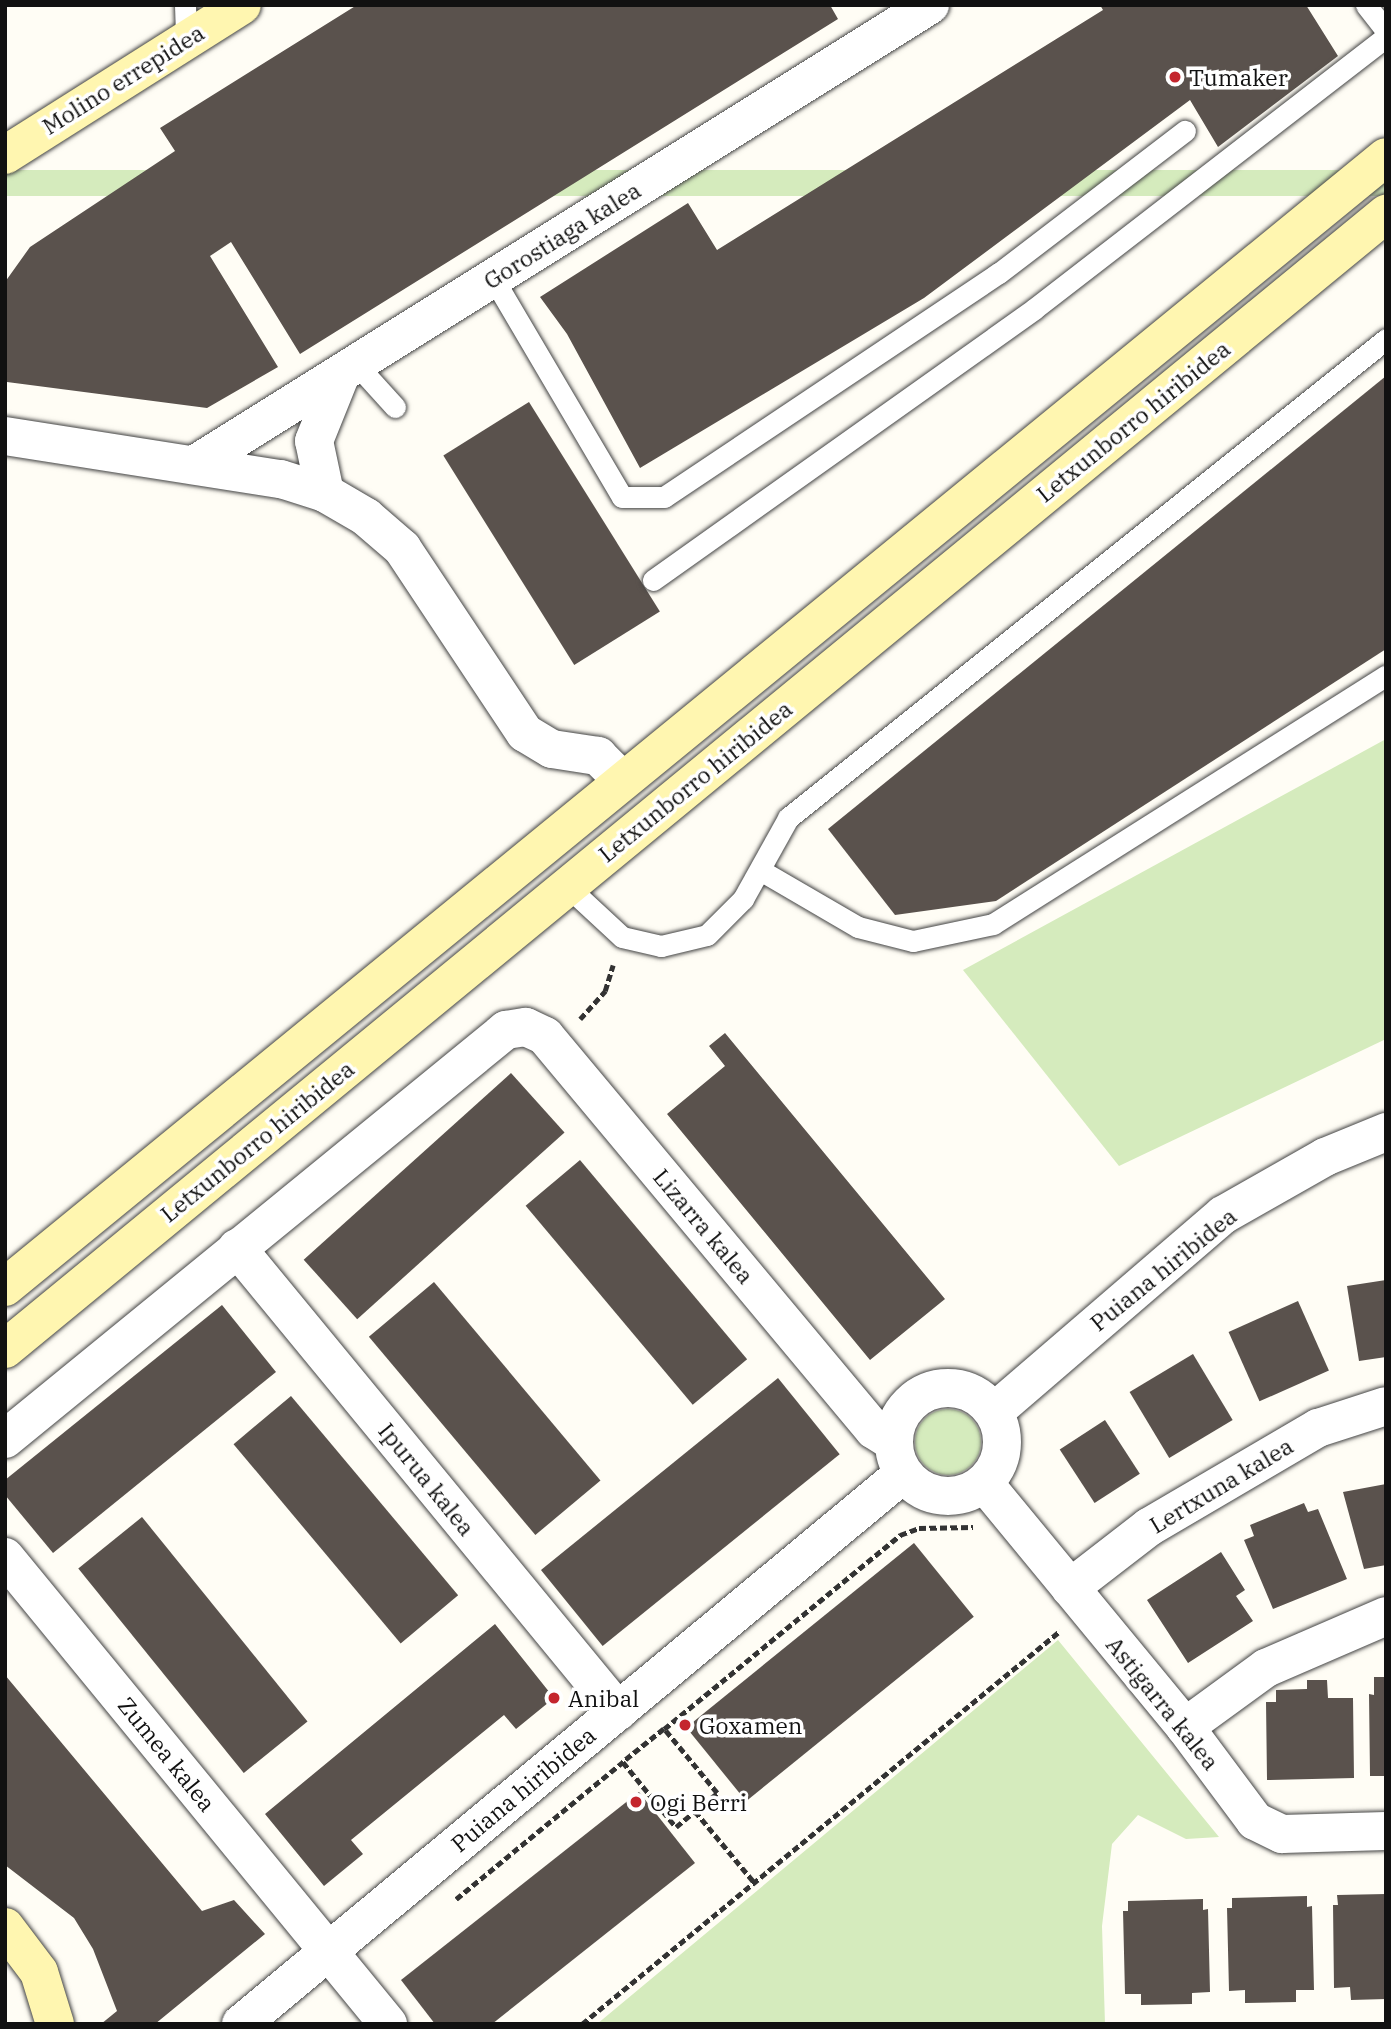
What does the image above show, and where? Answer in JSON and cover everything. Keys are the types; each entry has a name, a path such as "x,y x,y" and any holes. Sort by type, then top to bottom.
{"main road":[{"name":"Molino errepidea","path":"5,155 185,22 242,5"},
{"name":"Letxunborro hiribidea","path":"5,1287 1386,156"},
{"name":"Letxunborro hiribidea","path":"5,1349 1386,214"},
{"path":"5,1927 39,1972 55,2024"}],"street":[{"name":"Gorostiaga kalea","path":"194,465 930,5"},
{"path":"325,493 314,441 349,369"},
{"path":"5,436 281,479 325,493 366,517 402,548 526,733 552,749 598,755 623,781"},
{"name":"Lizarra kalea","path":"237,1248 506,1030 526,1027 555,1047 898,1458"},
{"name":"Puiana hiribidea","path":"994,1412 1223,1215 1325,1157 1386,1132"},
{"path":"5,1438 237,1248"},
{"name":"Ipurua kalea","path":"237,1248 618,1711"},
{"path":"932,1390 966,1390 994,1412 1001,1434 1000,1457 984,1483 950,1496 932,1494 898,1458 904,1409 932,1390"},
{"name":"Lertxuna kalea","path":"1078,1599 1149,1527 1318,1427 1386,1406"},
{"name":"Puiana hiribidea","path":"240,2024 618,1711 898,1458"},
{"name":"Astigarra kalea","path":"984,1483 1265,1828 1282,1834 1386,1831"},
{"name":"Zumea kalea","path":"5,1557 388,2024"},
{"path":"1185,1727 1266,1668 1386,1616"}],"lane":[{"path":"1366,5 1386,31"},
{"path":"653,580 1034,309 1386,37"},
{"path":"493,278 622,497 664,497 999,273 1185,131"},
{"path":"567,887 622,937 661,946 707,935 743,899 788,818 1386,339"},
{"path":"349,369 396,407"},
{"path":"760,870 858,927 913,941 993,924 1386,676"}],"path":[{"path":"555,1047 605,991 622,937"},
{"path":"449,1904 900,1535 919,1528 974,1527 989,1532 1010,1516"},
{"path":"582,2024 754,1882 1078,1599"},
{"path":"623,1762 676,1827 717,1793 664,1729"},
{"path":"695,1811 754,1882"}],"green space":[{"path":"5,170 1386,170 1386,196 5,196"},
{"path":"1386,739 1386,1039 1119,1166 963,970"},
{"path":"948,1409 961,1412 971,1419 978,1429 981,1442 978,1455 971,1465 961,1472 948,1475 935,1472 925,1465 918,1455 915,1442 918,1429 925,1419 935,1412"},
{"path":"1058,1640 1219,1837 1186,1839 1138,1815 1112,1844 1102,1926 1105,2024 597,2024"}],"building":[{"path":"357,5 830,5 838,19 300,354 231,242 210,256 278,367 207,408 7,382 5,282 30,247 175,151 160,128"},
{"path":"1100,5 1306,5 1338,56 1218,147 1190,100 924,298 640,468 567,334 540,297 688,203 717,250 1103,10"},
{"path":"1386,376 1386,649 996,901 895,915 828,829"},
{"path":"529,402 660,611 574,665 443,456"},
{"path":"725,1033 945,1299 870,1360 667,1114 725,1066 709,1046"},
{"path":"511,1073 565,1132 357,1319 304,1260"},
{"path":"580,1160 747,1359 693,1405 526,1206"},
{"path":"1386,1280 1386,1357 1359,1361 1347,1286"},
{"path":"434,1282 600,1480 535,1535 369,1337"},
{"path":"1298,1301 1329,1370 1259,1401 1229,1332"},
{"path":"222,1305 276,1372 53,1553 5,1495 5,1480"},
{"path":"1193,1354 1233,1420 1169,1458 1130,1392"},
{"path":"778,1378 840,1454 603,1646 541,1570"},
{"path":"291,1396 458,1595 401,1643 234,1444"},
{"path":"1105,1420 1140,1474 1095,1503 1060,1449"},
{"path":"1386,1484 1386,1565 1364,1569 1343,1492"},
{"path":"1304,1503 1308,1512 1318,1509 1347,1579 1273,1609 1244,1540 1254,1536 1250,1525"},
{"path":"142,1517 308,1721 244,1773 78,1569"},
{"path":"914,1543 974,1617 746,1801 686,1727"},
{"path":"1221,1552 1245,1590 1236,1596 1253,1621 1188,1663 1147,1600"},
{"path":"495,1624 554,1698 516,1729 504,1715 351,1840 363,1854 324,1886 265,1814"},
{"path":"5,1675 202,1911 234,1900 265,1934 155,2024 101,2024 117,2011 93,1949 74,1918 5,1865"},
{"path":"1374,1677 1386,1677 1386,1776 1370,1776 1369,1694 1374,1695"},
{"path":"1307,1680 1327,1680 1328,1698 1353,1698 1354,1778 1267,1780 1266,1702 1276,1702 1276,1690 1307,1689"},
{"path":"639,1792 695,1863 492,2024 435,2024 401,1980"},
{"path":"1386,1894 1386,1999 1351,2000 1350,1987 1334,1988 1333,1905 1338,1905 1337,1895"},
{"path":"1307,1896 1307,1907 1312,1906 1314,1990 1296,1990 1296,2002 1245,2003 1245,1990 1229,1991 1227,1908 1232,1908 1232,1898"},
{"path":"1203,1899 1203,1910 1208,1909 1210,1992 1192,1993 1192,2004 1141,2005 1141,1994 1125,1994 1123,1911 1128,1911 1128,1901"}],"place":[{"name":"Tumaker","path":"1175,77"},
{"name":"Anibal","path":"554,1698"},
{"name":"Goxamen","path":"685,1725"},
{"name":"Ogi Berri","path":"636,1802"}]}
